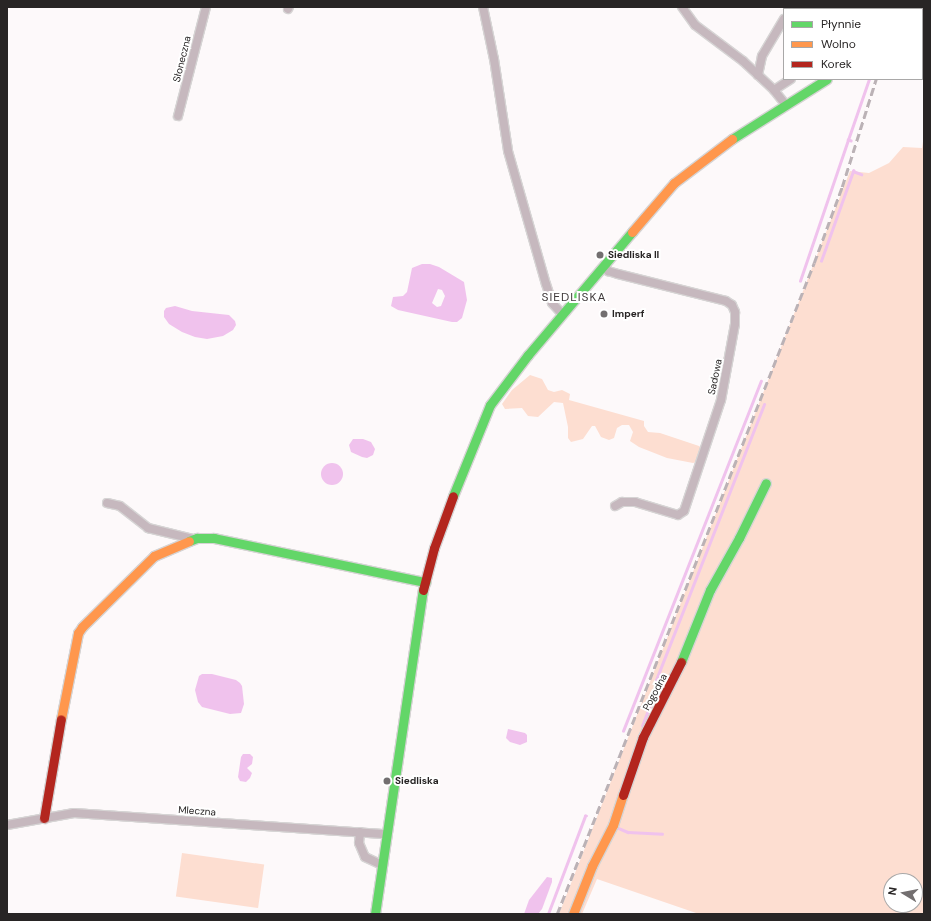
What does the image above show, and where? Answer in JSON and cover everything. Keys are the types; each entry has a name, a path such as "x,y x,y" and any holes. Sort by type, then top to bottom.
{"street":[{"name":"Słoneczna","path":"178,116 206,7"},
{"path":"483,7 494,59 508,151 552,303 563,315"},
{"path":"682,7 695,25 743,61 774,90 786,105"},
{"path":"758,75 762,56 783,21"},
{"path":"774,90 789,80"},
{"path":"375,914 425,582 434,548 460,475 490,405 512,375 656,205 683,176 723,146 825,80"},
{"name":"Sadowa","path":"605,265 608,271 618,274 726,301 732,305 735,312 735,324 720,400 684,511 678,515 635,502 622,502 615,506"},
{"name":"Pogodna","path":"573,914 592,866 613,825 643,737 676,675 710,590 739,538 766,483"},
{"path":"107,503 120,506 148,528 194,539"},
{"path":"44,818 67,683 78,633 82,627 154,556 194,539 203,537 214,538 425,582"},
{"name":"Mleczna","path":"7,825 74,813 386,834"},
{"path":"360,832 359,843 365,857 382,865"}],"shaded area":[{"path":"924,135 924,914 699,914 597,879 582,914 559,914 850,171 869,173 889,163 903,147 922,148"},
{"path":"422,264 430,264 439,267 464,282 467,300 462,318 457,322 452,322 398,310 391,306 393,297 403,296 407,292 412,268","holes":["438,289 442,290 445,296 441,306 437,307 432,303"]},
{"path":"175,306 192,311 229,315 235,321 236,325 233,330 223,336 207,339 195,337 182,332 169,324 164,317 164,311 166,308"},
{"path":"530,375 542,379 548,390 554,392 562,390 570,394 569,400 644,421 644,426 648,432 660,433 699,446 707,453 705,459 693,463 667,458 639,447 630,441 633,432 629,425 622,425 617,428 614,438 609,440 601,437 595,426 592,426 583,439 571,442 568,438 568,427 563,403 554,402 538,417 528,416 522,408 505,409 502,404 512,390"},
{"path":"353,439 363,439 371,442 375,449 373,455 367,458 351,452 349,445"},
{"path":"332,463 340,466 343,474 340,482 332,485 324,482 321,474 324,466"},
{"path":"202,674 212,674 236,680 240,683 242,686 244,704 241,713 230,714 202,707 198,702 195,690 199,676"},
{"path":"508,729 525,733 527,735 527,742 520,745 510,742 506,738"},
{"path":"243,754 250,754 253,757 252,764 247,768 252,773 246,782 240,781 238,777 241,757"},
{"path":"182,853 264,865 258,908 176,897"},
{"path":"547,877 552,878 552,882 542,909 538,914 524,914 529,900"}],"waterway":[{"path":"851,141 848,140 869,80"},
{"path":"800,281 848,140"},
{"path":"821,261 853,171 861,174"},
{"path":"623,731 761,381"},
{"path":"642,726 658,684 656,680 764,404"},
{"path":"548,914 585,816 587,816"},
{"path":"616,827 628,832 662,834"}],"railway":[{"path":"557,914 814,263 842,187 876,80"}],"traffic: fast":[{"path":"732,139 825,80"},
{"path":"453,496 490,405 528,355 632,232"},
{"path":"681,662 710,590 739,538 766,483"},
{"path":"189,541 197,538 214,538 425,582"},
{"path":"375,914 423,590"}],"traffic: slow":[{"path":"632,232 674,183 732,139"},
{"path":"61,719 78,633 82,627 154,556 189,541"},
{"path":"573,914 592,866 613,825 623,795"}],"traffic: jam":[{"path":"423,590 434,548 453,496"},
{"path":"623,795 643,737 681,662"},
{"path":"44,818 61,719"}],"place":[{"name":"Siedliska II","path":"600,255"},
{"name":"Imperf","path":"604,314"},
{"name":"Siedliska","path":"387,781"}],"district":[{"name":"SIEDLISKA","path":"574,298"}]}
